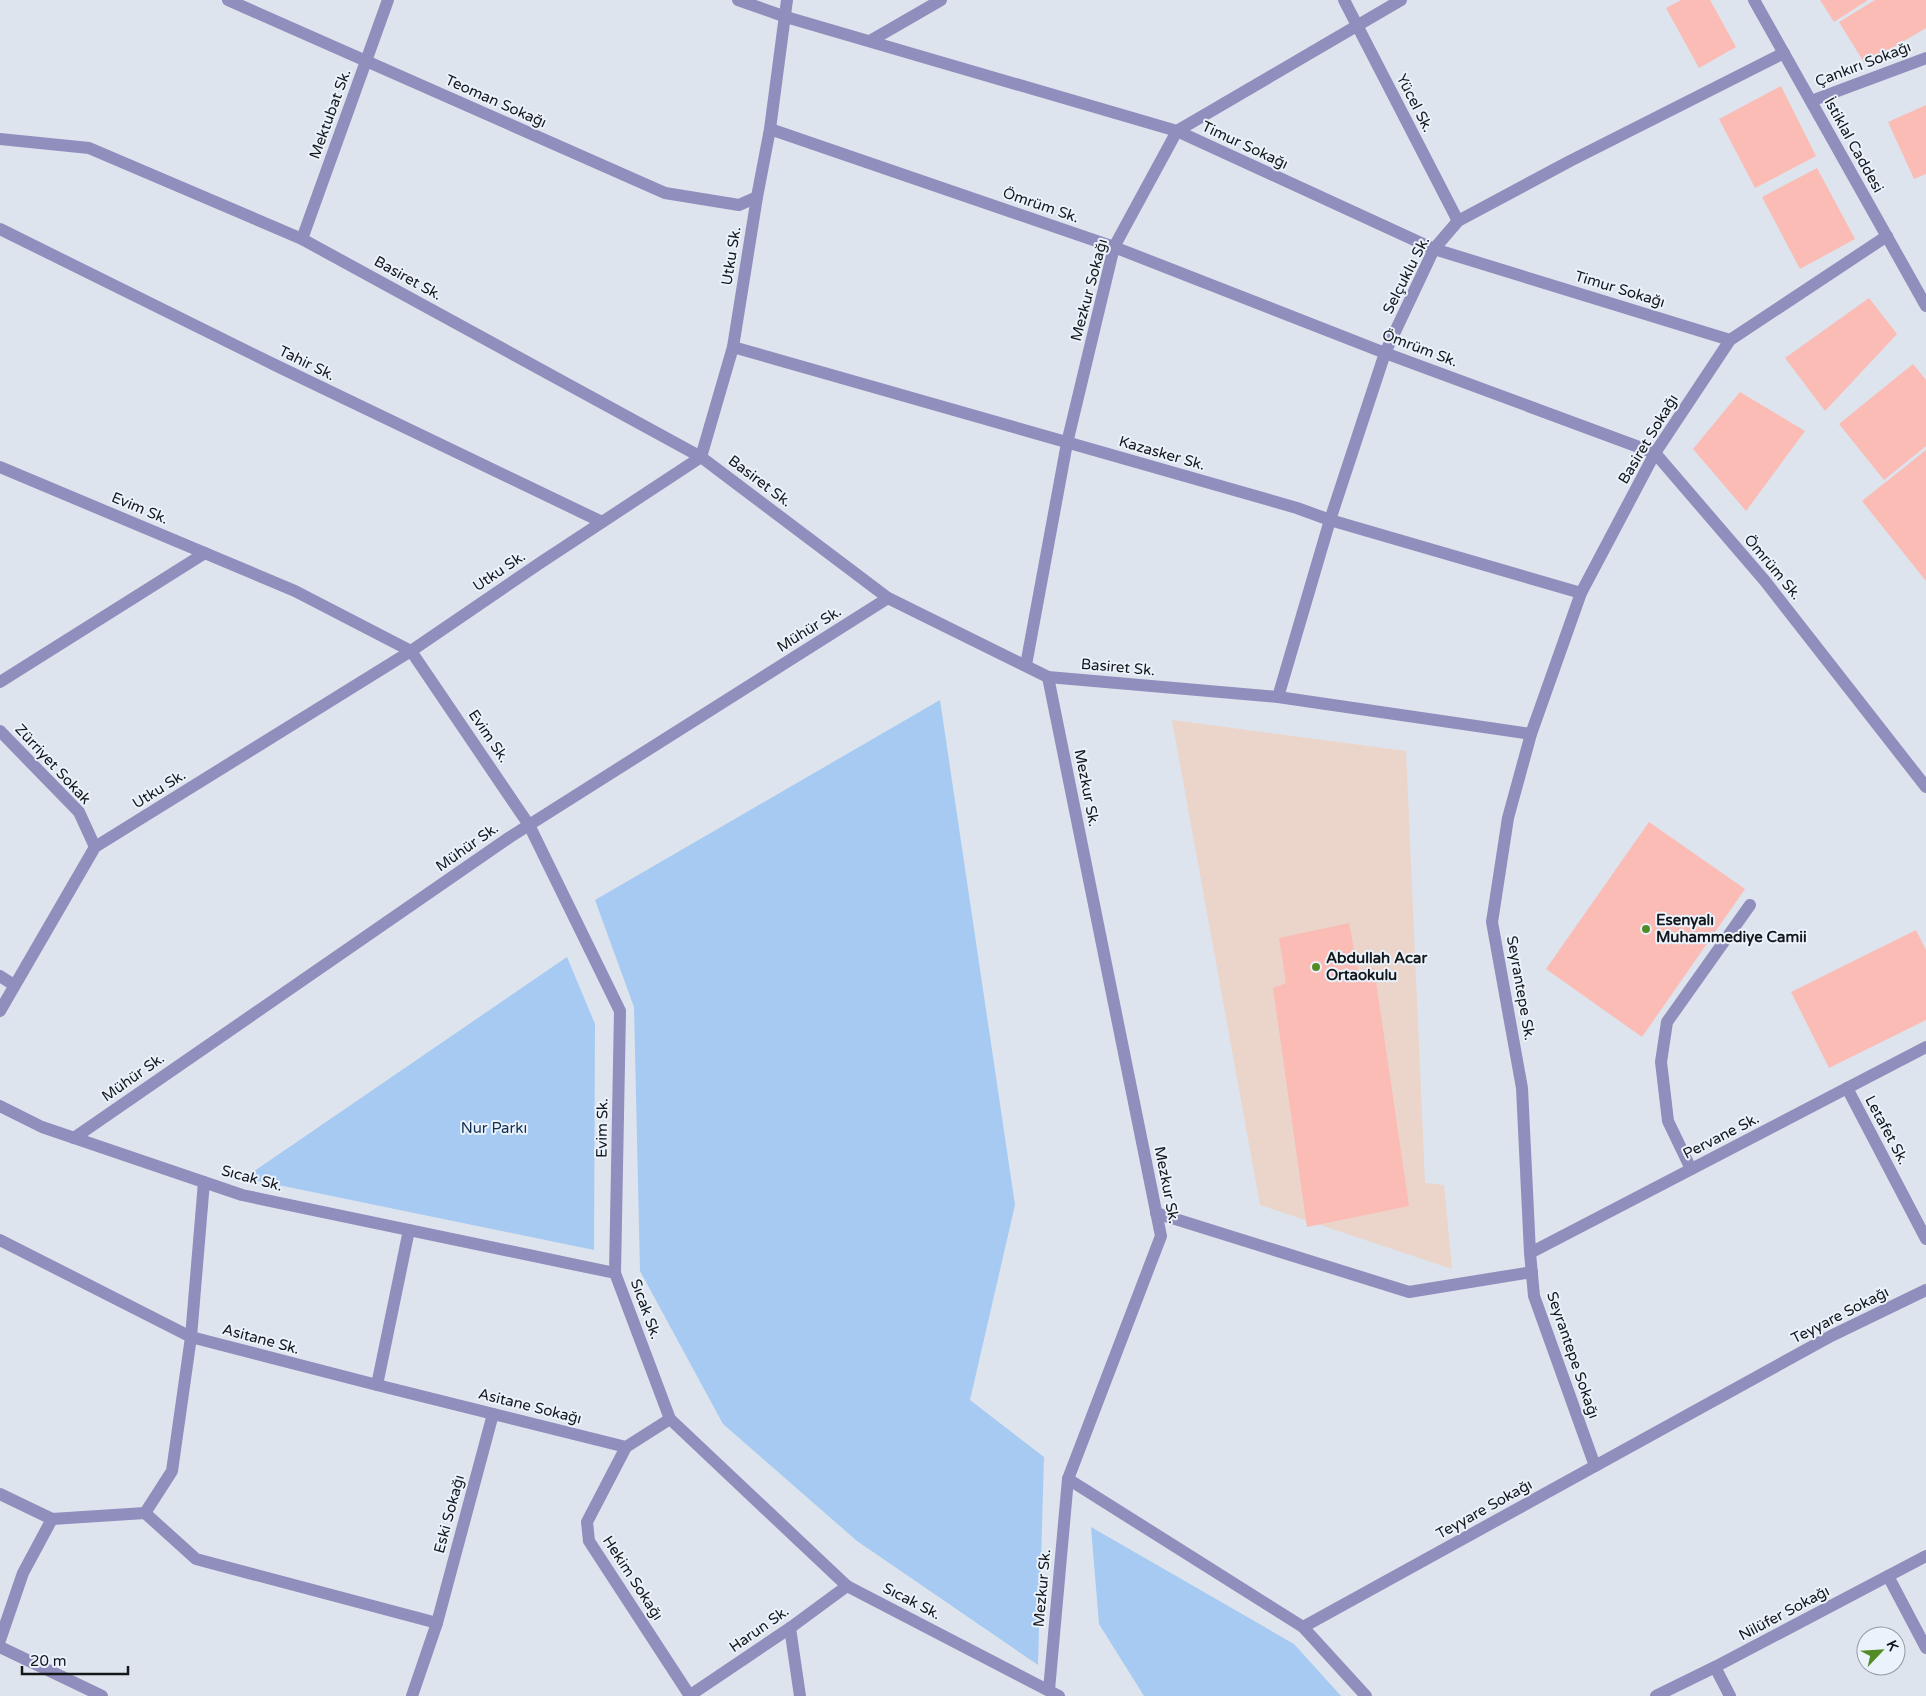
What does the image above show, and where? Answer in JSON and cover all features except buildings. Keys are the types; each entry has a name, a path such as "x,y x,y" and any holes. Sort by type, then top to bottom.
{"street":[{"name":"Teoman Sokağı","path":"228,0 665,193 739,205 756,197"},
{"name":"Mektubat Sk.","path":"302,239 388,0"},
{"name":"Timur Sokağı","path":"738,0 786,17 1177,132 1434,249 1730,340"},
{"name":"Utku Sk.","path":"0,1011 95,847 411,651 701,457 733,347 756,197 770,129 787,0"},
{"path":"870,41 941,0"},
{"name":"Yücel Sk.","path":"1344,0 1458,221"},
{"path":"1177,132 1401,0"},
{"name":"İstiklal Caddesi","path":"1754,0 1926,306"},
{"name":"Selçuklu Sk.","path":"1278,697 1330,520 1386,353 1434,249 1458,221 1570,161 1784,53"},
{"name":"Çankırı Sokağı","path":"1811,101 1926,58"},
{"name":"Ömrüm Sk.","path":"770,129 1114,247 1386,353 1655,453 1765,581 1926,787"},
{"name":"Mezkur Sokağı","path":"1026,665 1068,443 1114,247 1177,132"},
{"name":"Basiret Sk.","path":"0,139 89,148 302,239 701,457 888,598 1048,677 1278,697 1531,734"},
{"name":"Tahir Sk.","path":"0,229 277,366 602,522"},
{"name":"Basiret Sokağı","path":"1531,734 1581,593 1655,453 1730,340 1887,236"},
{"name":"Kazasker Sk.","path":"733,347 1296,508 1330,520 1581,593"},
{"name":"Evim Sk.","path":"0,467 295,591 411,651 529,825 620,1011 615,1273"},
{"path":"0,682 205,553"},
{"name":"Mühür Sk.","path":"74,1138 529,825 888,598"},
{"name":"Mezkur Sk.","path":"1048,677 1160,1236 1068,1478 1054,1693"},
{"name":"Zürriyet Sokak","path":"0,731 79,812 95,847"},
{"name":"Seyrantepe Sk.","path":"1530,1253 1522,1088 1492,922 1508,818 1531,734"},
{"path":"1691,1169 1668,1121 1662,1062 1667,1022 1750,906"},
{"path":"0,976 14,985"},
{"name":"Pervane Sk.","path":"1530,1253 1926,1047"},
{"name":"Letafet Sk.","path":"1846,1088 1926,1239"},
{"name":"Sıcak Sk.","path":"0,1106 42,1127 242,1195 615,1273 670,1420 847,1586 1054,1693"},
{"path":"145,1513 172,1471 191,1337 204,1182"},
{"path":"1156,1213 1409,1292 1532,1272"},
{"path":"377,1385 409,1230"},
{"name":"Asitane Sk.","path":"0,1240 191,1337 377,1385"},
{"name":"Seyrantepe Sokağı","path":"1530,1253 1534,1296 1595,1466"},
{"name":"Teyyare Sokağı","path":"1303,1627 1831,1336 1926,1290"},
{"name":"Asitane Sokağı","path":"377,1385 626,1446"},
{"name":"Eski Sokağı","path":"412,1696 437,1623 492,1414"},
{"path":"626,1446 670,1420"},
{"name":"Hekim Sokağı","path":"626,1446 587,1522 589,1541 689,1696"},
{"path":"1068,1478 1303,1627 1366,1696"},
{"path":"0,1494 52,1519 145,1513 196,1559 437,1623"},
{"path":"0,1640 23,1573 52,1519"},
{"name":"Nilüfer Sokağı","path":"1656,1696 1926,1556"},
{"path":"1888,1576 1926,1648"},
{"name":"Harun Sk.","path":"689,1696 790,1628 847,1586"},
{"path":"790,1628 800,1696"},
{"path":"0,1647 102,1696"},
{"path":"1715,1667 1730,1696"}],"shaded area":[{"name":"Abdullah Acar Ortaokulu","path":"1172,720 1406,751 1425,1183 1444,1185 1452,1269 1260,1205"}],"green space":[{"path":"940,700 1015,1205 970,1400 1044,1457 1038,1665 857,1541 723,1424 640,1271 634,1007 595,900"},
{"name":"Nur Parkı","path":"567,957 595,1024 594,1250 244,1178"},
{"path":"1091,1527 1294,1644 1341,1696 1144,1696 1099,1624"}],"place":[{"name":"Esenyalı Muhammediye Camii","path":"1646,929"},
{"name":"Abdullah Acar Ortaokulu","path":"1316,967"}]}
